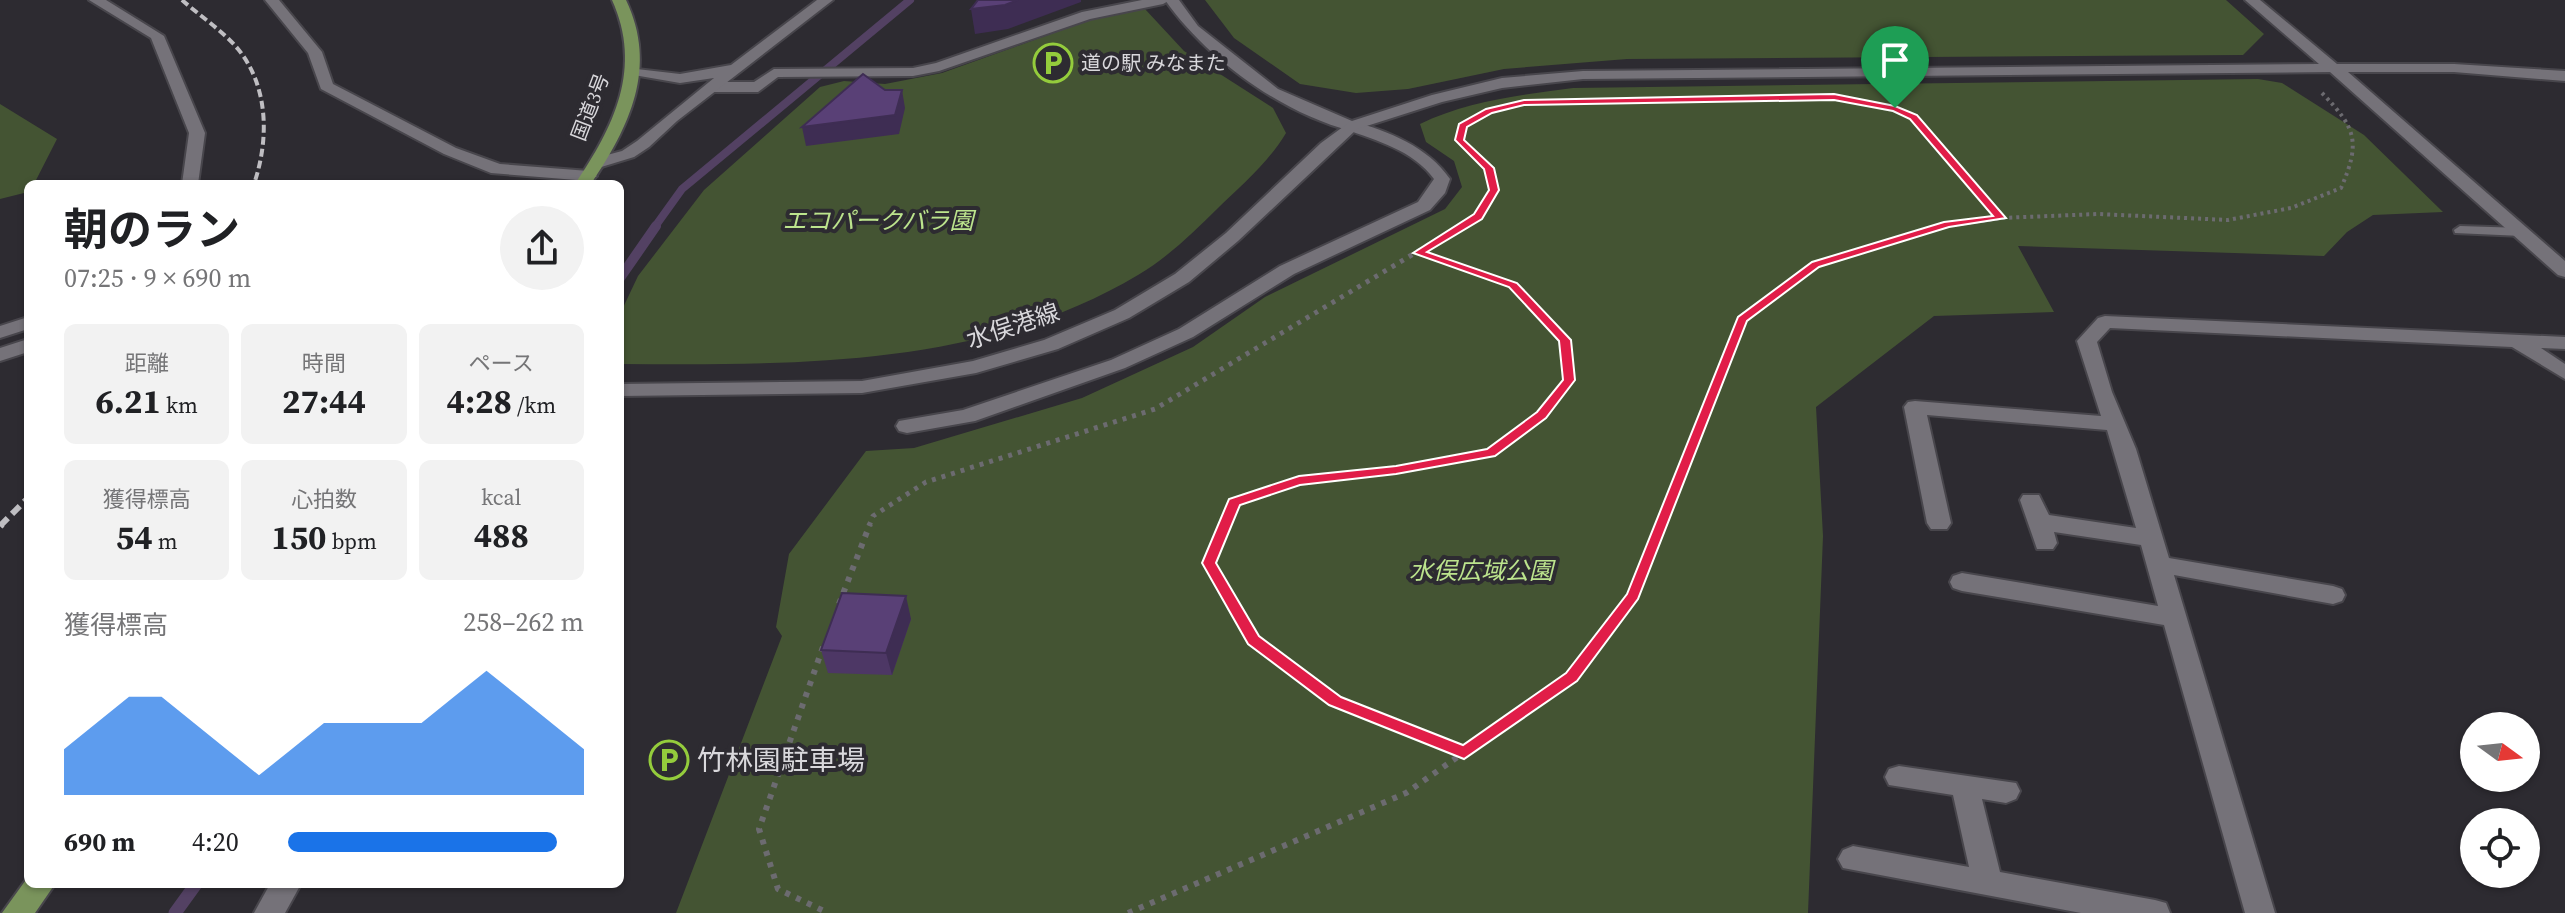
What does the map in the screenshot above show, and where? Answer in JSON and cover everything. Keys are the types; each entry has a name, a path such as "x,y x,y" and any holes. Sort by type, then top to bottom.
{"highway":[{"name":"国道3号","path":"590,174 621,115 633,71 634,34 619,0"},
{"path":"17,913 37,888"}],"street":[{"path":"96,0 157,36 197,133 191,180"},
{"path":"272,0 315,52 326,86 450,151 497,169 590,174 628,154 826,0"},
{"path":"714,87 758,87 774,73 913,72 939,67 1087,15 1163,0"},
{"path":"907,426 967,416 1118,364 1186,333 1287,270 1424,206 1436,193 1442,179 1433,164 1414,152 1273,92 1193,29 1172,0"},
{"path":"2252,0 2565,271"},
{"path":"633,71 687,80 740,64"},
{"name":"水俣港線","path":"624,390 860,387 956,371 1038,348 1104,323 1167,288 1202,263 1315,154 1351,126 1437,98 1502,83 1583,75 2331,68 2454,68 2565,76"},
{"path":"2260,913 2125,449 2087,341 2105,322 2565,343"},
{"path":"0,332 24,324"},
{"path":"2516,341 2565,373"},
{"path":"0,355 24,346"},
{"path":"1939,523 1915,407 2115,424"},
{"path":"2039,522 2150,538"},
{"path":"2157,564 2333,595"},
{"path":"1962,582 2172,617"},
{"path":"1899,777 2006,791"},
{"path":"1965,785 1988,883"},
{"path":"1853,859 2155,913"},
{"path":"269,913 284,888"}],"lane":[{"path":"2460,230 2522,232"}],"path":[{"path":"1128,913 1406,793 1572,677 1633,596 1742,319 1815,264 1948,224 2001,218 2098,214 2228,220 2291,208 2341,188 2356,155 2349,120 2321,92"},
{"path":"1820,97 1895,108 1913,117 2001,218"},
{"path":"1554,102 1705,99"},
{"path":"835,614 873,516 926,482 1155,409 1478,216 1494,190 1489,168 1459,140 1462,126 1489,111"},
{"path":"1418,253 1513,285 1565,340 1569,380 1542,415 1490,453 1396,470 1299,481 1234,502 1209,563 1254,640 1335,701 1464,752"},
{"path":"825,643 759,829 778,889 828,913"}],"green space":[{"path":"1205,0 2226,0 2264,34 2243,55 1627,59 1504,69 1408,89 1356,93 1300,84 1234,38"},
{"name":"エコパークバラ園","path":"1145,9 1184,51 1273,108 1286,133 1245,182 1180,244 1149,268 1078,306 1016,328 952,344 886,355 820,361 624,364 624,306 638,276 704,190 820,87 844,81 885,84 942,73 1098,17"},
{"name":"水俣広域公園","path":"2258,79 2282,83 2364,135 2443,212 2373,215 2347,232 2324,256 2018,246 2054,312 1934,316 1816,407 1823,536 1808,913 676,913 782,636 776,627 789,554 866,451 914,448 1082,398 1193,347 1265,297 1445,209 1462,187 1454,161 1426,142 1420,124 1475,104 1573,88"},
{"path":"0,104 57,139 36,180 24,180 24,193 0,199"}],"building":[{"path":"978,0 1018,0 1005,5 971,9"},
{"path":"863,74 885,90 902,90 895,115 802,127"},
{"path":"842,593 906,596 886,653 821,650"}],"waterway":[{"path":"654,228 682,189 910,0"},
{"path":"624,272 656,226"},
{"path":"175,913 193,888"}],"railway":[{"path":"182,0 232,42 256,80 264,132 255,180"},
{"path":"0,526 24,502"}],"place":[{"name":"道の駅 みなまた","path":"1053,63"},
{"name":"竹林園駐車場","path":"669,760"}],"route":[{"path":"1834,97 1895,108 1913,117 2001,218 1948,224 1815,264 1742,319 1633,596 1572,677 1464,752 1335,701 1254,640 1209,563 1234,502 1299,481 1396,470 1490,453 1542,415 1569,380 1565,340 1513,285 1418,253 1478,216 1494,190 1489,168 1459,140 1462,126 1489,111 1524,102 1834,97"}]}
